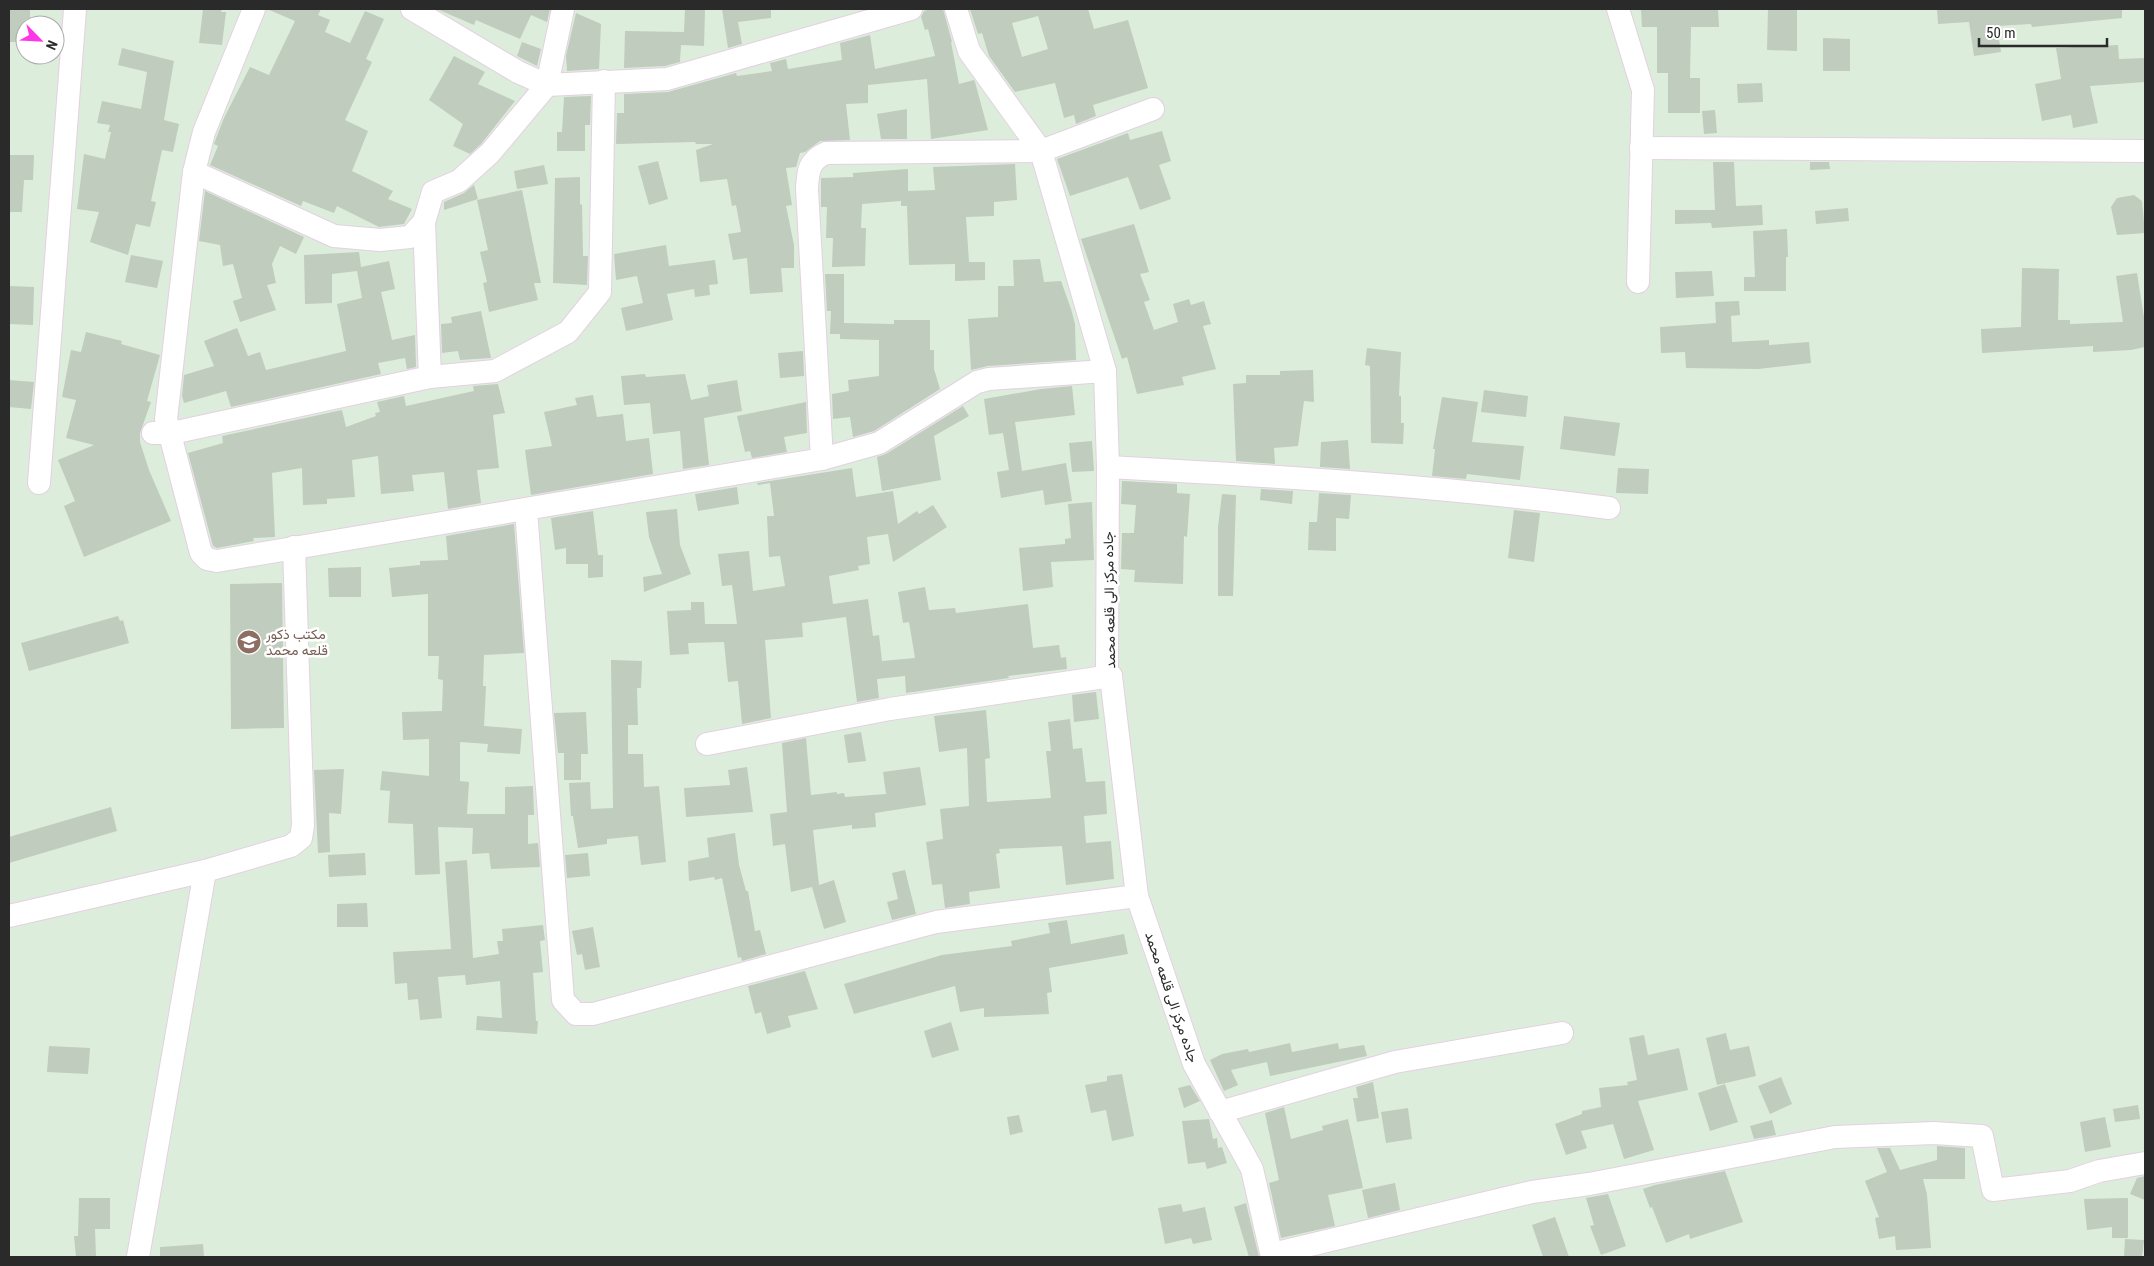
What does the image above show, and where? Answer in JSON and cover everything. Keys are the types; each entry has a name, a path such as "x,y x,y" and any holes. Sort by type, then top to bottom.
{"street":[{"path":"40,483 75,9"},
{"path":"254,9 204,132 194,172 166,418 162,433 201,553 207,559 217,561 822,459 879,442 977,382 989,379 1105,370"},
{"path":"412,9 518,72 546,84 667,79 911,9"},
{"path":"430,377 424,222 433,192 459,180 490,153 546,84 563,9"},
{"name":"جاده مرکز الی قلعه محمد","path":"956,9 969,51 1041,151 1105,370 1108,467 1107,673 1111,676 1137,896 1194,1064 1252,1170 1272,1256"},
{"path":"1618,9 1642,90 1638,282"},
{"path":"162,433 430,377 495,371 568,332 600,292 604,81"},
{"path":"822,459 807,189 809,165 817,157 826,153 1041,151 1153,109"},
{"path":"1641,148 2145,151"},
{"path":"194,172 334,236 380,240 410,237 424,222"},
{"path":"1108,467 1258,475 1529,498 1609,508"},
{"path":"526,510 563,1000 576,1014 593,1014 936,922 1137,896"},
{"path":"9,916 205,871 291,846 301,838 303,825 294,547"},
{"path":"707,744 890,710 1111,676"},
{"path":"138,1257 205,871"},
{"path":"1220,1112 1394,1062 1562,1033"},
{"path":"1272,1256 1532,1192 1589,1184 1835,1137 1934,1133 1982,1136 1993,1190 2070,1181 2098,1171 2145,1163"}],"building":[{"path":"9,9 30,9 30,15 15,15 15,42 9,42"},
{"path":"203,9 222,9 221,12 226,12 222,45 199,43"},
{"path":"267,9 321,9 318,15 330,20 325,32 350,43 365,11 384,19 366,59 372,62 345,120 368,131 352,171 393,191 388,199 412,209 404,224 379,227 337,206 334,213 303,201 301,206 210,165 218,146 214,144 224,118 250,67 269,75 295,21"},
{"path":"437,9 550,9 547,22 531,15 520,39 476,20 474,25"},
{"path":"685,9 705,9 704,46 681,45 680,62 665,66 624,68 625,31 684,32"},
{"path":"722,9 771,9 771,18 738,22 742,44 728,48"},
{"path":"943,9 952,42 959,84 974,80 988,130 931,139 927,79 868,85 868,103 846,104 850,140 820,141 805,152 800,153 796,167 786,168 792,205 786,206 794,245 794,268 781,268 783,292 750,294 747,258 733,260 728,234 741,232 736,205 732,206 727,179 700,182 696,150 713,144 696,144 695,142 616,144 617,113 624,113 624,94 668,92 736,73 737,76 772,71 770,63 786,59 788,69 842,60 840,43 870,35 875,69 935,56 928,29 925,30 921,17 924,11"},
{"path":"970,9 1088,9 1094,29 1128,20 1148,88 1093,105 1096,116 1076,124 1074,115 1064,118 1055,83 1015,92 989,56 982,33 978,34","holes":["1038,16 1048,49 1022,57 1012,23"]},
{"path":"1641,9 1718,9 1719,27 1691,27 1690,78 1700,78 1700,113 1668,113 1668,73 1657,73 1657,27 1642,27"},
{"path":"1768,9 1797,9 1797,51 1767,50"},
{"path":"1937,9 2122,9 2122,18 2032,27 2031,24 1997,26 2001,52 1974,56 1969,22 1938,24"},
{"path":"576,13 601,24 599,69 567,71 566,56"},
{"path":"1823,38 1850,39 1850,71 1823,71"},
{"path":"522,42 541,49 537,66 517,56"},
{"path":"2118,45 2119,59 2145,58 2145,82 2090,86 2098,123 2073,128 2071,115 2042,121 2035,84 2061,79 2056,48"},
{"path":"122,48 174,61 164,120 179,124 173,152 162,150 151,201 156,202 150,227 136,224 128,255 90,242 99,212 77,209 84,154 105,159 111,132 108,132 110,125 97,123 102,101 141,109 147,72 118,65"},
{"path":"454,56 485,72 478,84 515,101 481,144 470,154 453,146 463,124 429,100"},
{"path":"1762,83 1763,102 1738,103 1737,84"},
{"path":"591,96 590,125 585,125 585,151 557,151 557,132 562,132 564,97"},
{"path":"907,109 907,139 881,139 877,114"},
{"path":"1715,110 1717,133 1704,134 1702,111"},
{"path":"1162,131 1171,161 1159,165 1171,199 1140,210 1128,177 1070,196 1057,159 1128,133 1130,140"},
{"path":"9,155 34,155 33,180 24,180 22,212 9,212"},
{"path":"658,161 668,199 649,205 638,166"},
{"path":"1713,162 1734,162 1736,206 1762,205 1763,225 1712,228 1711,223 1675,224 1675,210 1715,210"},
{"path":"1810,162 1829,162 1830,169 1810,170"},
{"path":"1015,164 1017,200 994,202 994,216 966,217 969,262 985,262 985,280 955,281 955,264 909,265 907,206 901,206 901,201 862,204 861,228 866,228 865,266 832,267 833,238 826,238 827,207 821,207 821,178 853,177 853,173 908,169 908,191 935,190 933,167"},
{"path":"544,165 548,184 517,189 514,171"},
{"path":"580,177 583,256 588,256 587,285 553,283 555,178"},
{"path":"474,185 478,199 444,210 444,202 464,193"},
{"path":"522,190 541,283 534,283 538,300 489,312 483,283 487,282 480,252 488,250 477,200"},
{"path":"205,191 304,237 296,254 280,246 272,264 276,283 267,285 276,310 240,322 233,301 242,298 233,264 223,266 220,245 199,241"},
{"path":"2134,195 2142,201 2145,233 2117,235 2111,207 2117,198"},
{"path":"1848,208 1849,221 1816,224 1815,211"},
{"path":"1134,224 1149,272 1140,274 1150,300 1144,302 1154,330 1178,322 1173,304 1189,299 1191,305 1204,301 1211,324 1203,326 1216,369 1182,377 1184,385 1137,394 1127,357 1122,359 1081,239"},
{"path":"1787,229 1786,291 1744,291 1744,277 1755,277 1753,231"},
{"path":"666,245 669,266 715,260 718,284 709,285 710,295 695,297 694,289 667,294 673,320 626,331 621,308 643,303 637,276 616,280 614,254"},
{"path":"359,252 361,267 389,261 395,289 381,292 392,340 415,335 416,367 407,369 405,358 378,363 381,374 231,407 226,391 184,403 182,396 184,375 214,366 204,341 237,328 248,356 260,352 266,370 346,351 337,304 362,298 357,271 332,274 332,303 305,304 304,255"},
{"path":"131,255 163,261 157,288 125,282"},
{"path":"1040,259 1044,282 1061,281 1071,309 1075,324 1076,360 988,366 971,370 968,319 998,317 998,286 1014,286 1013,260"},
{"path":"2022,268 2059,269 2058,320 2070,320 2070,324 2123,322 2116,276 2137,273 2145,324 2145,347 2131,350 2093,352 2093,346 1982,353 1981,329 2021,327"},
{"path":"1712,271 1714,296 1676,298 1675,272"},
{"path":"825,274 844,274 844,323 894,324 894,320 930,320 930,350 934,350 934,369 940,389 874,431 853,437 850,417 833,419 832,394 849,391 848,380 879,376 879,340 840,339 840,334 830,334 831,311 827,311"},
{"path":"9,286 34,287 33,325 9,324"},
{"path":"1739,301 1740,315 1731,316 1732,342 1769,340 1769,345 1809,342 1811,363 1758,369 1686,368 1685,352 1661,353 1660,327 1716,323 1715,302"},
{"path":"481,311 491,358 460,360 458,351 442,353 441,324 452,323 451,317"},
{"path":"86,332 122,341 121,344 160,355 147,401 151,402 140,433 140,442 149,470 171,521 84,557 64,506 75,501 58,460 94,445 66,438 76,400 62,397 71,350 81,352"},
{"path":"1367,348 1401,352 1399,396 1401,396 1401,423 1404,423 1403,444 1371,443 1370,366 1365,365"},
{"path":"803,351 804,376 780,378 778,353"},
{"path":"1313,370 1314,402 1304,401 1298,446 1274,448 1275,464 1236,461 1233,384 1246,383 1246,375 1280,375 1280,371"},
{"path":"645,374 646,377 685,374 691,400 709,396 707,385 737,380 742,411 704,418 709,465 683,469 680,431 653,434 650,403 624,405 621,376"},
{"path":"9,380 34,382 31,409 9,407"},
{"path":"498,384 505,413 493,415 499,468 477,470 481,503 448,509 444,472 412,475 414,491 381,494 378,456 352,460 355,497 327,499 327,504 303,505 302,468 272,473 275,537 253,538 254,541 217,548 213,546 188,453 223,443 222,436 342,410 346,427 376,416 375,413 380,412 377,402 404,396 406,406 474,391 473,386"},
{"path":"1072,386 1075,415 1015,422 1022,471 1066,463 1072,501 1045,505 1043,490 1001,498 997,472 1009,470 1003,433 989,435 984,399 1041,389"},
{"path":"1484,390 1528,396 1526,417 1481,412"},
{"path":"593,395 597,417 623,414 626,441 649,438 653,474 531,495 525,450 552,446 544,412 577,405 575,398"},
{"path":"1442,397 1478,402 1472,442 1524,446 1520,480 1467,474 1466,479 1432,476 1435,449 1433,449"},
{"path":"806,402 807,433 784,437 787,452 752,458 750,451 745,452 737,416"},
{"path":"963,406 969,416 934,436 941,480 882,491 877,457 886,454"},
{"path":"1564,416 1620,423 1615,456 1560,449"},
{"path":"1348,440 1350,469 1320,467 1321,442"},
{"path":"1092,441 1094,471 1072,472 1069,443"},
{"path":"852,468 856,497 893,491 898,524 917,511 919,514 933,505 947,527 893,562 888,534 867,537 870,564 858,566 859,570 829,576 833,604 868,599 873,636 879,635 882,661 915,658 909,622 903,623 898,592 925,587 929,610 955,608 956,613 1028,604 1033,648 1059,645 1061,658 1066,657 1067,669 1008,676 1009,678 906,693 905,676 877,679 879,698 857,702 846,617 802,623 803,637 765,640 771,718 742,724 738,681 728,682 724,642 688,643 689,654 670,655 667,611 691,610 691,602 704,602 705,624 737,624 732,585 722,586 718,554 749,551 753,591 785,586 780,556 769,557 767,516 774,516 770,483 758,485 757,483"},
{"path":"1618,468 1649,469 1648,494 1616,493"},
{"path":"1122,481 1177,484 1177,493 1190,494 1187,537 1184,536 1183,584 1134,582 1135,570 1121,569 1122,533 1134,533 1136,505 1121,504"},
{"path":"737,487 739,504 698,511 695,494"},
{"path":"1261,489 1293,491 1292,504 1260,500"},
{"path":"1319,493 1351,495 1349,519 1336,518 1336,551 1308,550 1309,522 1317,522"},
{"path":"1222,494 1236,495 1233,596 1218,596 1218,527"},
{"path":"1092,502 1094,560 1051,562 1053,587 1023,591 1019,548 1065,544 1065,539 1071,538 1068,504"},
{"path":"677,509 680,545 691,574 644,592 643,577 662,574 649,537 646,512"},
{"path":"1514,510 1540,513 1534,562 1508,558"},
{"path":"593,511 598,555 603,555 603,577 588,578 588,564 566,564 566,548 555,550 551,518"},
{"path":"514,524 524,653 484,655 483,686 486,686 484,726 522,729 520,754 487,752 488,744 460,742 460,781 469,782 467,814 505,814 505,787 533,786 534,815 528,815 528,844 538,843 540,867 491,869 489,853 472,854 473,828 438,827 440,874 415,875 413,824 388,823 390,791 380,790 382,771 429,776 429,739 403,740 402,712 442,711 443,680 438,679 439,656 428,656 428,594 392,597 389,568 420,565 420,561 448,560 446,536"},
{"path":"361,567 361,597 329,597 328,568"},
{"path":"282,583 284,728 231,729 230,584"},
{"path":"118,616 120,621 123,620 129,643 29,671 21,643"},
{"path":"611,660 642,661 641,688 637,688 638,725 628,725 628,754 643,754 644,787 659,786 666,862 641,865 638,836 607,839 607,844 578,848 573,816 571,816 569,783 590,782 591,809 613,808"},
{"path":"1096,692 1099,719 1074,722 1072,695"},
{"path":"986,710 990,758 985,759 987,802 1051,798 1046,751 1051,751 1048,722 1070,719 1073,749 1082,748 1086,782 1105,781 1107,814 1084,816 1086,843 1111,841 1114,879 1066,885 1062,846 999,849 1000,853 996,854 1000,888 969,892 970,904 945,908 942,884 932,885 926,842 943,839 940,809 969,806 967,748 939,752 934,716"},
{"path":"586,712 588,754 581,754 581,780 564,780 564,753 558,753 554,713"},
{"path":"861,732 866,761 848,763 844,735"},
{"path":"806,738 811,795 837,792 837,794 844,793 845,797 886,794 883,772 920,767 926,805 875,813 876,827 852,829 852,825 813,830 819,885 834,880 846,922 824,929 812,887 791,892 785,844 773,846 770,814 787,812 782,743"},
{"path":"747,767 753,812 686,817 684,788 730,785 728,770"},
{"path":"344,769 341,814 329,813 330,852 318,853 314,770"},
{"path":"111,807 117,831 9,863 9,837"},
{"path":"735,833 739,865 746,891 748,891 755,931 760,930 766,954 742,961 741,957 738,958 722,878 715,880 714,877 689,881 688,861 709,857 707,838"},
{"path":"365,853 366,875 329,877 328,855"},
{"path":"588,853 590,876 567,878 565,855"},
{"path":"467,860 473,958 499,954 497,941 503,941 502,929 543,925 545,940 540,941 543,972 533,973 536,1021 538,1021 537,1034 476,1030 477,1016 502,1018 500,981 466,985 465,975 438,977 442,1018 420,1020 418,999 408,1000 407,983 395,984 393,952 451,949 445,862"},
{"path":"905,870 916,914 892,920 887,902 898,899 892,873"},
{"path":"367,903 368,927 337,927 337,904"},
{"path":"1067,920 1071,944 1124,934 1128,954 1049,968 1052,992 1047,993 1049,1014 984,1017 984,1008 960,1012 955,986 854,1014 844,984 942,955 1012,946 1011,941 1050,933 1048,923"},
{"path":"593,927 600,967 585,970 582,954 577,955 572,931"},
{"path":"805,971 818,1009 788,1016 791,1027 767,1034 761,1012 755,1014 748,986"},
{"path":"951,1022 959,1050 932,1058 924,1031"},
{"path":"1726,1033 1730,1050 1749,1046 1756,1076 1717,1085 1706,1038"},
{"path":"1644,1035 1648,1055 1679,1048 1688,1090 1638,1101 1654,1150 1624,1159 1613,1124 1581,1131 1587,1148 1566,1155 1555,1124 1582,1114 1582,1111 1601,1107 1599,1088 1628,1085 1627,1082 1637,1080 1629,1038"},
{"path":"1290,1043 1292,1052 1338,1043 1339,1049 1364,1045 1367,1056 1270,1076 1267,1062 1231,1070 1238,1085 1224,1091 1210,1060 1222,1054 1248,1049 1249,1052"},
{"path":"49,1046 90,1048 88,1074 47,1072"},
{"path":"1122,1074 1134,1136 1112,1141 1106,1110 1091,1113 1085,1085 1107,1081 1107,1076"},
{"path":"1781,1077 1792,1104 1770,1114 1758,1086"},
{"path":"1373,1082 1379,1118 1357,1122 1353,1098 1358,1098 1356,1087"},
{"path":"1725,1084 1738,1122 1710,1131 1698,1093"},
{"path":"1190,1085 1200,1101 1184,1108 1178,1088"},
{"path":"2138,1105 2140,1119 2115,1122 2113,1109"},
{"path":"1284,1107 1291,1139 1323,1130 1322,1126 1348,1119 1363,1188 1328,1195 1335,1226 1281,1238 1269,1183 1279,1180 1265,1113"},
{"path":"1408,1108 1412,1139 1386,1143 1381,1112"},
{"path":"1019,1115 1023,1132 1010,1135 1007,1117"},
{"path":"2105,1117 2111,1147 2085,1152 2080,1122"},
{"path":"1209,1119 1213,1139 1217,1138 1218,1148 1222,1147 1227,1163 1207,1169 1205,1162 1188,1164 1182,1121"},
{"path":"1772,1120 1776,1135 1754,1139 1750,1126"},
{"path":"1937,1146 1965,1148 1965,1179 1923,1179 1927,1194 1931,1248 1896,1250 1895,1236 1879,1239 1875,1218 1879,1217 1865,1181 1887,1172 1877,1148 1890,1148 1900,1170 1937,1160"},
{"path":"1725,1171 1743,1222 1690,1239 1689,1234 1666,1243 1643,1189"},
{"path":"2145,1176 2145,1200 2130,1194 2137,1178"},
{"path":"1395,1183 1400,1210 1368,1218 1362,1190"},
{"path":"1608,1194 1626,1246 1601,1255 1590,1226 1594,1225 1586,1198"},
{"path":"79,1198 110,1198 110,1229 95,1229 96,1257 76,1257 74,1236 78,1236"},
{"path":"2128,1198 2128,1238 2112,1238 2112,1227 2087,1230 2084,1199"},
{"path":"1246,1203 1259,1257 1249,1257 1234,1207"},
{"path":"1181,1204 1183,1212 1205,1207 1212,1240 1193,1244 1191,1238 1165,1244 1158,1208"},
{"path":"1555,1217 1569,1257 1543,1257 1532,1225"},
{"path":"2125,1239 2144,1240 2142,1257 2124,1257"},
{"path":"203,1244 204,1257 160,1257 160,1247"}],"place":[{"name":"مکتب ذکور قلعه محمد","path":"249,642"}]}
